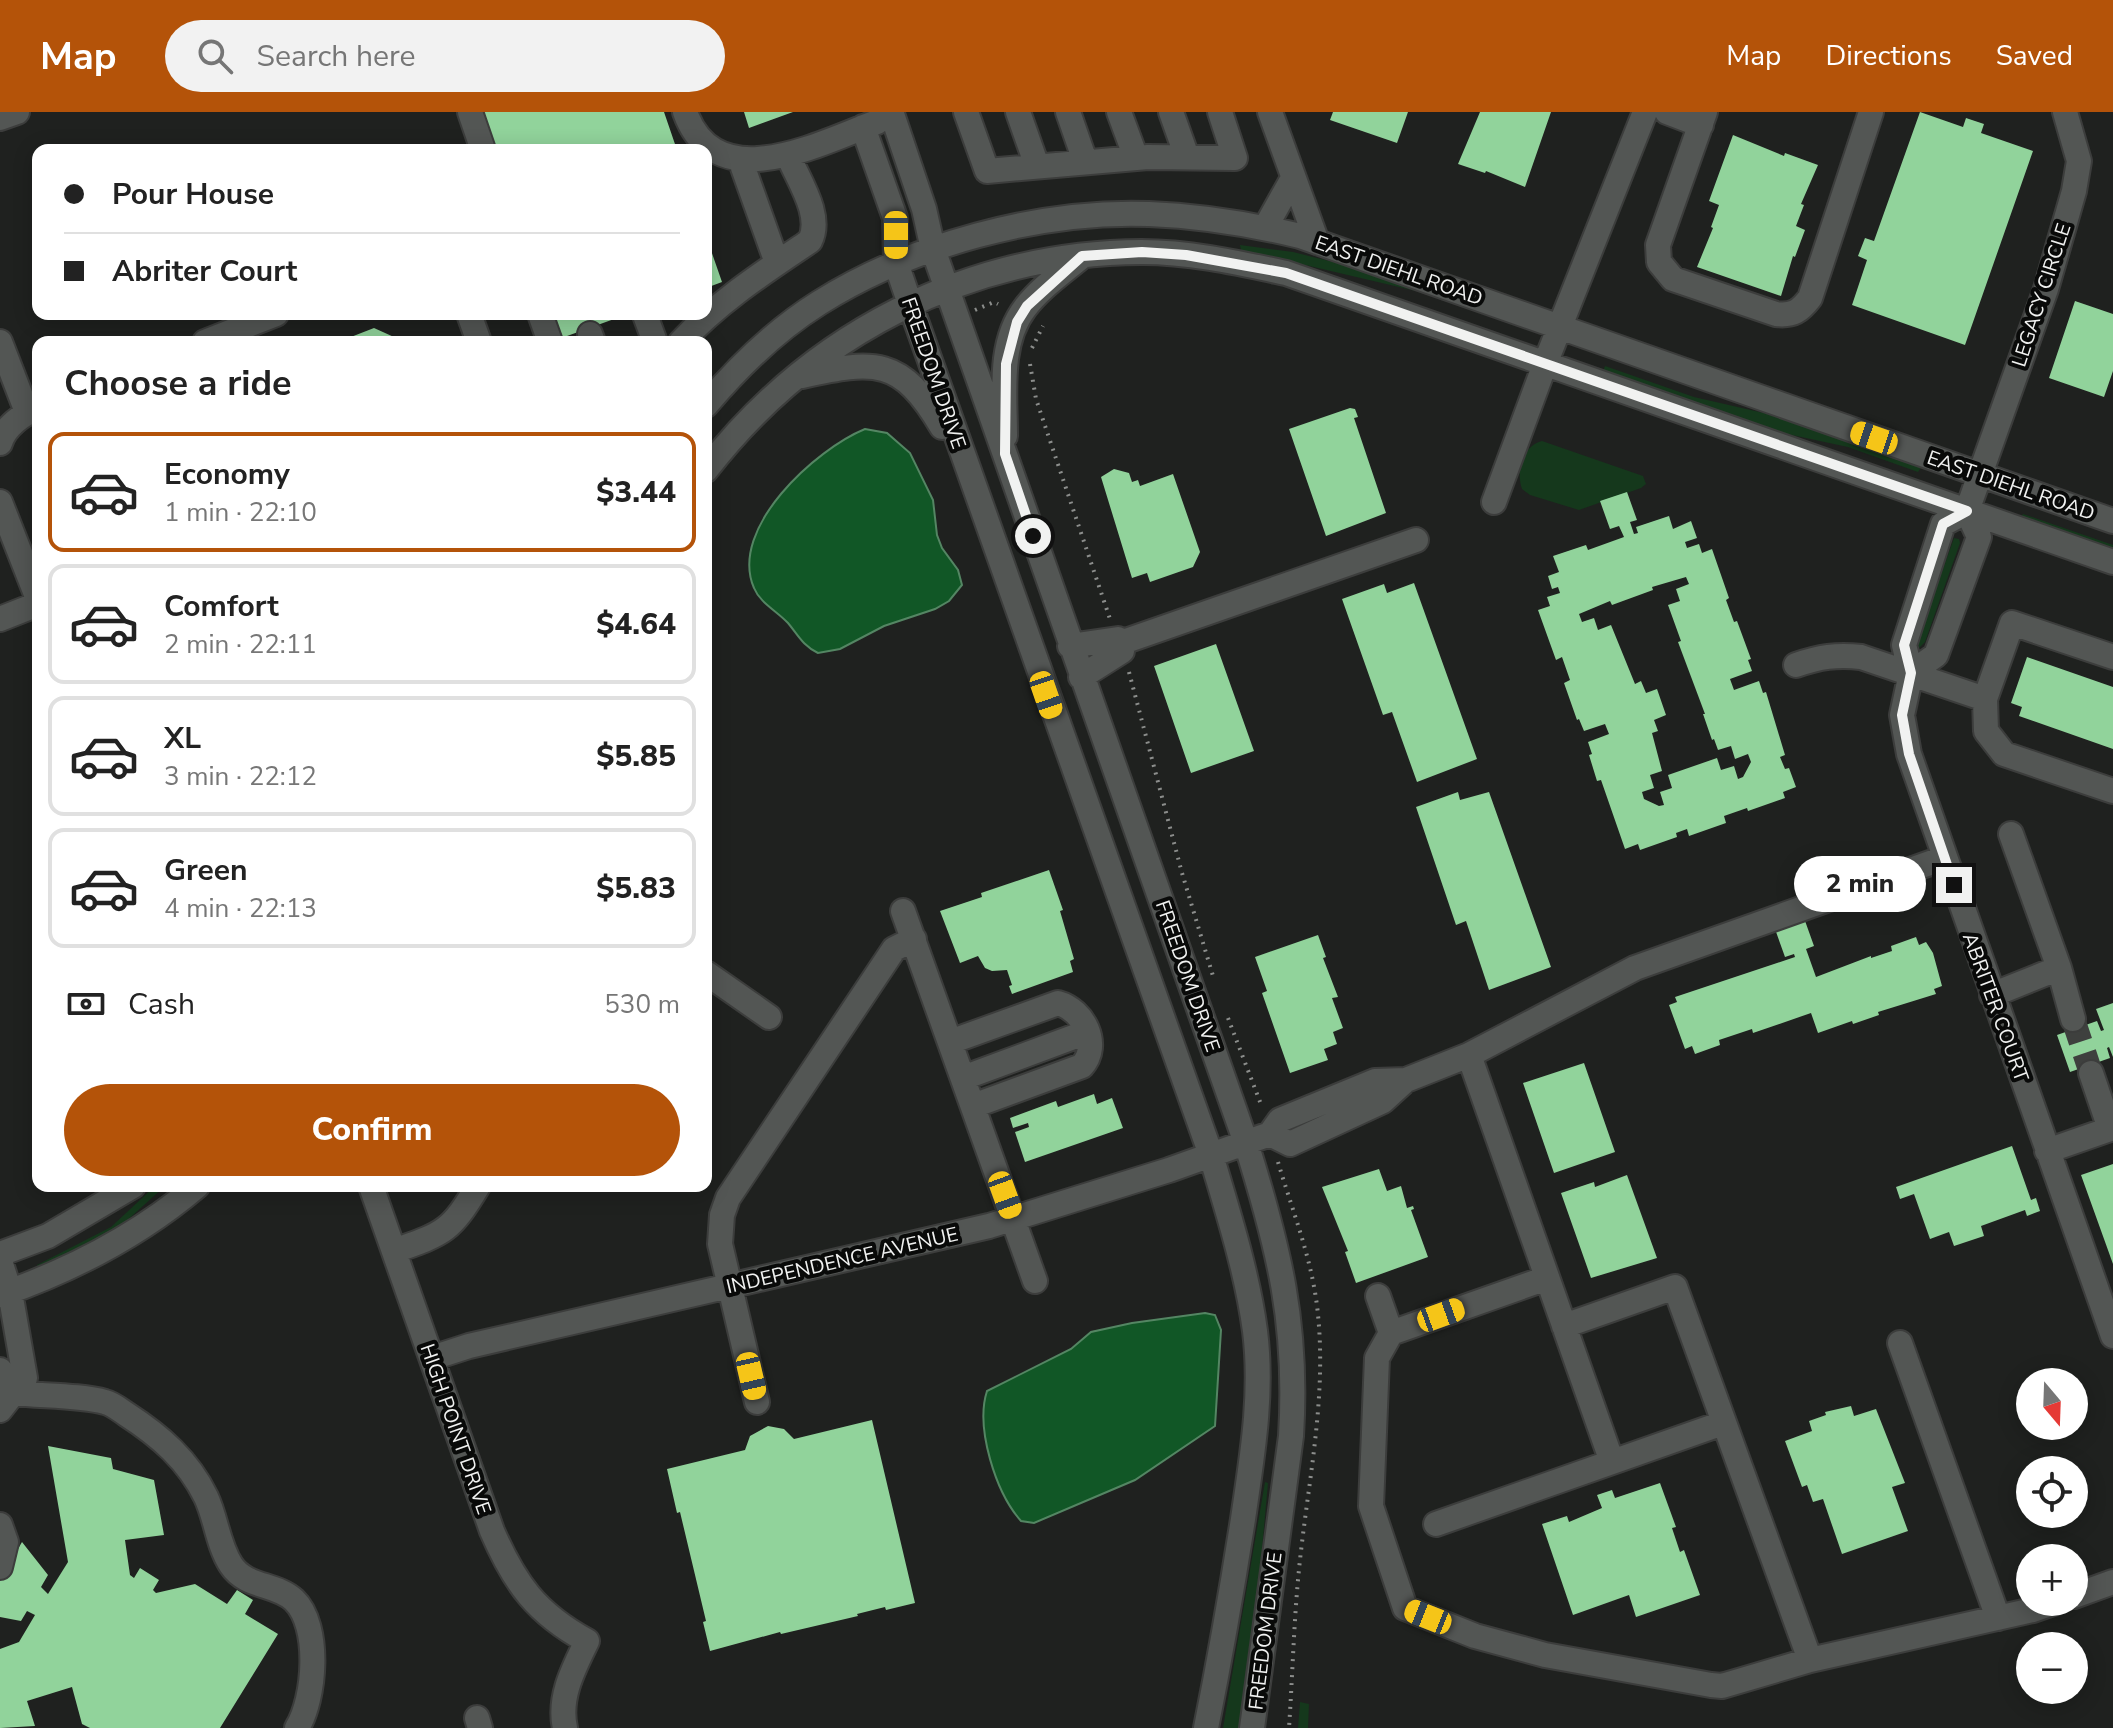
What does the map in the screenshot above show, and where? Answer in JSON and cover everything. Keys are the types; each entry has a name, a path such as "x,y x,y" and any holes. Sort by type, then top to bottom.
{"street":[{"path":"0,118 17,112"},
{"path":"470,112 481,144"},
{"path":"685,112 690,126 707,144"},
{"path":"966,112 987,171 1136,158 1235,158 1220,112"},
{"path":"1018,112 1037,166"},
{"path":"1068,112 1085,161"},
{"path":"1119,112 1136,158"},
{"path":"1171,112 1187,157"},
{"path":"1270,112 1317,242"},
{"path":"1494,502 1645,112"},
{"path":"1667,112 1703,118 1658,245 1659,262 1673,279 1776,314 1789,315 1802,309 1810,298 1871,112"},
{"name":"LEGACY CIRCLE","path":"1980,475 2046,289 2074,191 2079,161 2065,112"},
{"path":"712,146 740,159 766,160 788,155 900,114"},
{"name":"FREEDOM DRIVE","path":"900,114 933,249 1246,1143 1277,1246 1286,1290 1294,1389 1291,1436 1252,1728"},
{"name":"FREEDOM DRIVE","path":"863,127 895,218 896,263 1211,1155 1247,1283 1258,1370 1252,1459 1230,1604 1206,1728"},
{"path":"712,311 737,290 810,241 815,231 815,218 788,155"},
{"path":"740,159 777,263"},
{"path":"1265,228 1293,178"},
{"name":"EAST DIEHL ROAD","path":"712,399 752,356 817,304 858,281 933,249 1013,228 1107,215 1209,218 1317,242 2113,521"},
{"name":"EAST DIEHL ROAD","path":"712,463 745,424 831,349 872,323 946,288 997,273 1082,256 1142,252 1186,255 1286,273 2113,562"},
{"path":"1005,454 1006,364 1017,322 1027,306 1082,256"},
{"path":"220,336 261,320"},
{"path":"686,336 702,320"},
{"path":"0,342 32,410 3,433 0,443"},
{"path":"796,377 859,365 882,367 909,383 929,405 967,469"},
{"name":"ABRITER COURT","path":"1980,475 1967,511 1943,524 1904,645 1911,673 1902,715 1909,754 1944,858 2113,1336"},
{"path":"0,502 32,586"},
{"path":"1911,673 1936,655 1979,537 1967,511"},
{"path":"1070,646 1118,639 1119,636 1416,540"},
{"path":"0,619 32,605"},
{"path":"2113,657 2012,623 1985,699 1986,731 2004,754 2113,791"},
{"path":"1081,677 1122,651 1119,636"},
{"path":"1796,665 1818,657 1841,654 1861,657 1985,699"},
{"path":"2011,834 2059,968 2073,1019"},
{"name":"INDEPENDENCE AVENUE","path":"432,1358 459,1348 858,1258 1014,1218 1211,1155 1270,1134 1280,1120 1375,1081 1406,1080 1469,1055 1635,968 1944,858"},
{"path":"903,911 1035,1281"},
{"path":"757,1402 720,1244 719,1228 728,1198 894,949 914,939"},
{"path":"1992,995 2059,968"},
{"path":"712,977 769,1017"},
{"path":"950,1042 1058,1003 1071,1006 1080,1014 1087,1032 1090,1057 1082,1066 973,1106"},
{"path":"963,1078 1087,1032"},
{"path":"1469,1055 1612,1462"},
{"path":"2047,1151 2110,1129 2091,1073"},
{"path":"0,1254 48,1236 123,1192"},
{"path":"5,1293 94,1257 143,1227 189,1192"},
{"name":"HIGH POINT DRIVE","path":"373,1192 492,1531 509,1571 540,1608 587,1641 564,1697 562,1717 565,1728"},
{"path":"394,1251 436,1236 452,1225 474,1192"},
{"path":"0,1261 25,1378 7,1402"},
{"path":"1547,1278 1391,1333 1377,1358 1371,1506 1405,1608 1475,1636 1545,1655 1722,1686 1810,1660 2016,1613"},
{"path":"1564,1326 1675,1287 1810,1660"},
{"path":"1378,1296 1391,1333"},
{"path":"1900,1343 1998,1618"},
{"path":"0,1370 7,1402"},
{"path":"7,1402 107,1402 146,1427 179,1455 207,1498 231,1566 242,1577 280,1591 294,1600 307,1622 312,1646 309,1693 303,1718 297,1728"},
{"path":"1436,1524 1723,1423"},
{"path":"0,1525 6,1542 0,1567"},
{"path":"2088,1591 2113,1582"}],"path":[{"path":"972,311 994,302 998,304"},
{"path":"1043,326 1030,354 1030,373 1036,399 1119,636"},
{"path":"1128,669 1182,873 1214,978"},
{"path":"1224,1008 1262,1109"},
{"path":"1279,1167 1284,1179"}],"shaded area":[{"path":"1240,245 1293,252 1341,264 1416,291 1241,250"},
{"path":"1605,366 1694,397 1786,418 1922,466 1918,472 1848,447 1760,428 1603,371"},
{"path":"865,429 887,433 910,453 933,500 937,535 942,548 958,570 962,585 949,601 935,609 884,626 840,649 818,653 764,603 754,588 749,565 753,541 781,494 801,472 845,439"},
{"path":"1542,441 1643,476 1646,484 1579,510 1530,495 1522,489 1520,468 1525,454"},
{"path":"2023,514 2113,545 2113,552 2020,518"},
{"path":"1954,538 1959,539 1960,543 1925,642 1919,648 1917,642"},
{"path":"149,1192 158,1192 112,1234 37,1270 37,1265 111,1227"},
{"path":"1205,1313 1215,1315 1221,1330 1215,1426 1135,1480 1034,1523 1021,1521 1003,1494 990,1459 984,1423 987,1391 1071,1349 1091,1332"},
{"path":"1265,1482 1268,1483 1260,1572 1242,1728 1223,1728"},
{"path":"1300,1702 1309,1704 1308,1728 1298,1728"}],"building":[{"path":"477,112 664,112 675,144 488,144"},
{"path":"744,112 793,112 749,128"},
{"path":"1333,112 1408,112 1397,143 1330,120"},
{"path":"1480,112 1551,112 1525,187 1486,171 1458,164"},
{"path":"1920,112 1963,127 1966,118 1984,124 1981,133 2033,151 1965,345 1852,305 1867,260 1858,256 1865,238 1874,241"},
{"path":"1733,135 1784,156 1785,153 1818,165 1801,204 1804,205 1796,226 1805,230 1781,296 1697,267 1719,205 1709,201"},
{"path":"712,253 722,282 712,286"},
{"path":"2075,301 2113,314 2113,371 2104,397 2049,378"},
{"path":"549,320 611,320 567,336 555,336"},
{"path":"374,328 392,336 353,336"},
{"path":"1350,408 1355,409 1358,417 1354,418 1386,513 1326,536 1289,429"},
{"path":"1114,469 1129,473 1132,482 1138,480 1140,486 1173,474 1200,552 1193,567 1150,582 1147,573 1132,578 1101,477"},
{"path":"1627,492 1637,520 1630,522 1634,534 1638,533 1636,527 1669,516 1673,529 1691,521 1697,538 1685,542 1687,548 1699,544 1702,553 1712,549 1729,598 1726,600 1751,659 1748,660 1752,671 1730,679 1734,690 1759,681 1763,693 1766,692 1785,755 1780,757 1785,769 1789,768 1796,787 1783,792 1785,798 1724,816 1726,823 1689,836 1687,829 1676,833 1677,837 1640,850 1638,844 1625,849 1589,755 1592,754 1588,742 1609,734 1605,724 1584,731 1577,720 1564,683 1570,680 1562,657 1556,660 1538,610 1550,606 1547,597 1560,593 1558,587 1552,589 1548,576 1559,572 1553,556 1586,545 1588,550 1624,537 1619,526 1610,529 1600,501","holes":["1686,577 1689,584 1676,589 1680,601 1668,605 1712,740 1718,750 1731,746 1735,759 1748,754 1751,762 1743,777 1738,779 1734,766 1721,770 1717,758 1668,775 1672,788 1660,792 1664,805 1659,806 1644,799 1642,792 1654,788 1650,775 1662,771 1652,733 1658,731 1654,720 1666,715 1657,689 1646,693 1641,681 1635,684 1611,625 1598,630 1594,618 1582,622 1579,614"]},
{"path":"1414,583 1477,759 1417,782 1392,712 1383,715 1342,599 1384,584 1387,593"},
{"path":"1216,644 1254,751 1191,773 1154,666"},
{"path":"2027,657 2113,687 2113,749 2019,716 2022,707 2011,703"},
{"path":"1458,792 1460,800 1489,792 1551,967 1489,990 1466,921 1456,925 1416,807"},
{"path":"1049,870 1063,910 1060,911 1074,959 1070,961 1073,972 1012,994 1007,970 985,968 978,956 960,963 940,911 982,897 981,893"},
{"path":"1804,918 1814,946 1806,949 1816,977 1892,951 1891,946 1916,937 1919,945 1926,942 1933,953 1942,986 1934,989 1936,994 1878,1012 1879,1015 1853,1024 1852,1021 1818,1033 1811,1013 1753,1033 1752,1029 1719,1040 1720,1045 1695,1054 1692,1046 1685,1049 1669,1005 1677,1002 1675,997 1795,957 1794,954 1785,957 1775,929"},
{"path":"1318,935 1338,997 1332,998 1343,1028 1333,1032 1337,1044 1324,1049 1328,1060 1290,1073 1262,993 1267,991 1255,957"},
{"path":"2113,1003 2113,1057 2109,1047 2110,1058 2070,1072 2057,1035 2097,1021 2101,1031 2104,1030 2096,1009"},
{"path":"1584,1063 1615,1152 1554,1173 1523,1083"},
{"path":"1094,1094 1097,1104 1112,1098 1123,1128 1025,1162 1015,1132 1029,1127 1028,1123 1013,1128 1010,1118 1056,1101 1058,1107"},
{"path":"2012,1146 2031,1200 2036,1198 2040,1211 2027,1216 2025,1210 1981,1226 1984,1236 1954,1246 1949,1232 1930,1239 1914,1194 1900,1199 1896,1187"},
{"path":"2113,1164 2113,1264 2081,1175"},
{"path":"1379,1169 1387,1191 1401,1186 1407,1208 1413,1206 1411,1210 1428,1257 1356,1283 1345,1252 1348,1251 1322,1187"},
{"path":"1627,1175 1657,1258 1591,1278 1561,1193 1594,1182 1595,1187"},
{"path":"1851,1406 1854,1416 1876,1409 1905,1483 1892,1487 1908,1531 1842,1554 1823,1499 1813,1502 1807,1485 1802,1487 1785,1441 1812,1431 1809,1421 1826,1415 1825,1412"},
{"path":"872,1420 915,1603 886,1610 885,1607 710,1651 703,1622 706,1621 667,1469 745,1450 750,1436 768,1426 784,1429 794,1439"},
{"path":"48,1446 111,1458 113,1469 154,1480 164,1535 125,1540 130,1575 134,1578 140,1568 159,1580 153,1590 156,1593 195,1584 227,1604 237,1590 253,1600 245,1614 278,1634 220,1728 90,1728 82,1724 72,1687 27,1701 35,1726 0,1728 0,1649 19,1642 35,1615 27,1611 21,1621 0,1617 0,1580 22,1542 48,1575 41,1587 48,1594 68,1562"},
{"path":"1660,1483 1676,1527 1672,1528 1680,1552 1684,1550 1700,1595 1636,1617 1629,1595 1573,1615 1542,1524 1567,1516 1569,1522 1602,1508 1597,1495 1612,1490 1615,1498"}],"tunnel":[{"path":"2073,1019 2091,1073"}],"route":[{"path":"1033,536 1005,454 1006,364 1009,343 1017,322 1027,306 1051,281 1082,256 1142,252 1225,260 1286,273 1967,511 1943,524 1904,645 1911,673 1902,715 1909,754 1954,885"}]}
